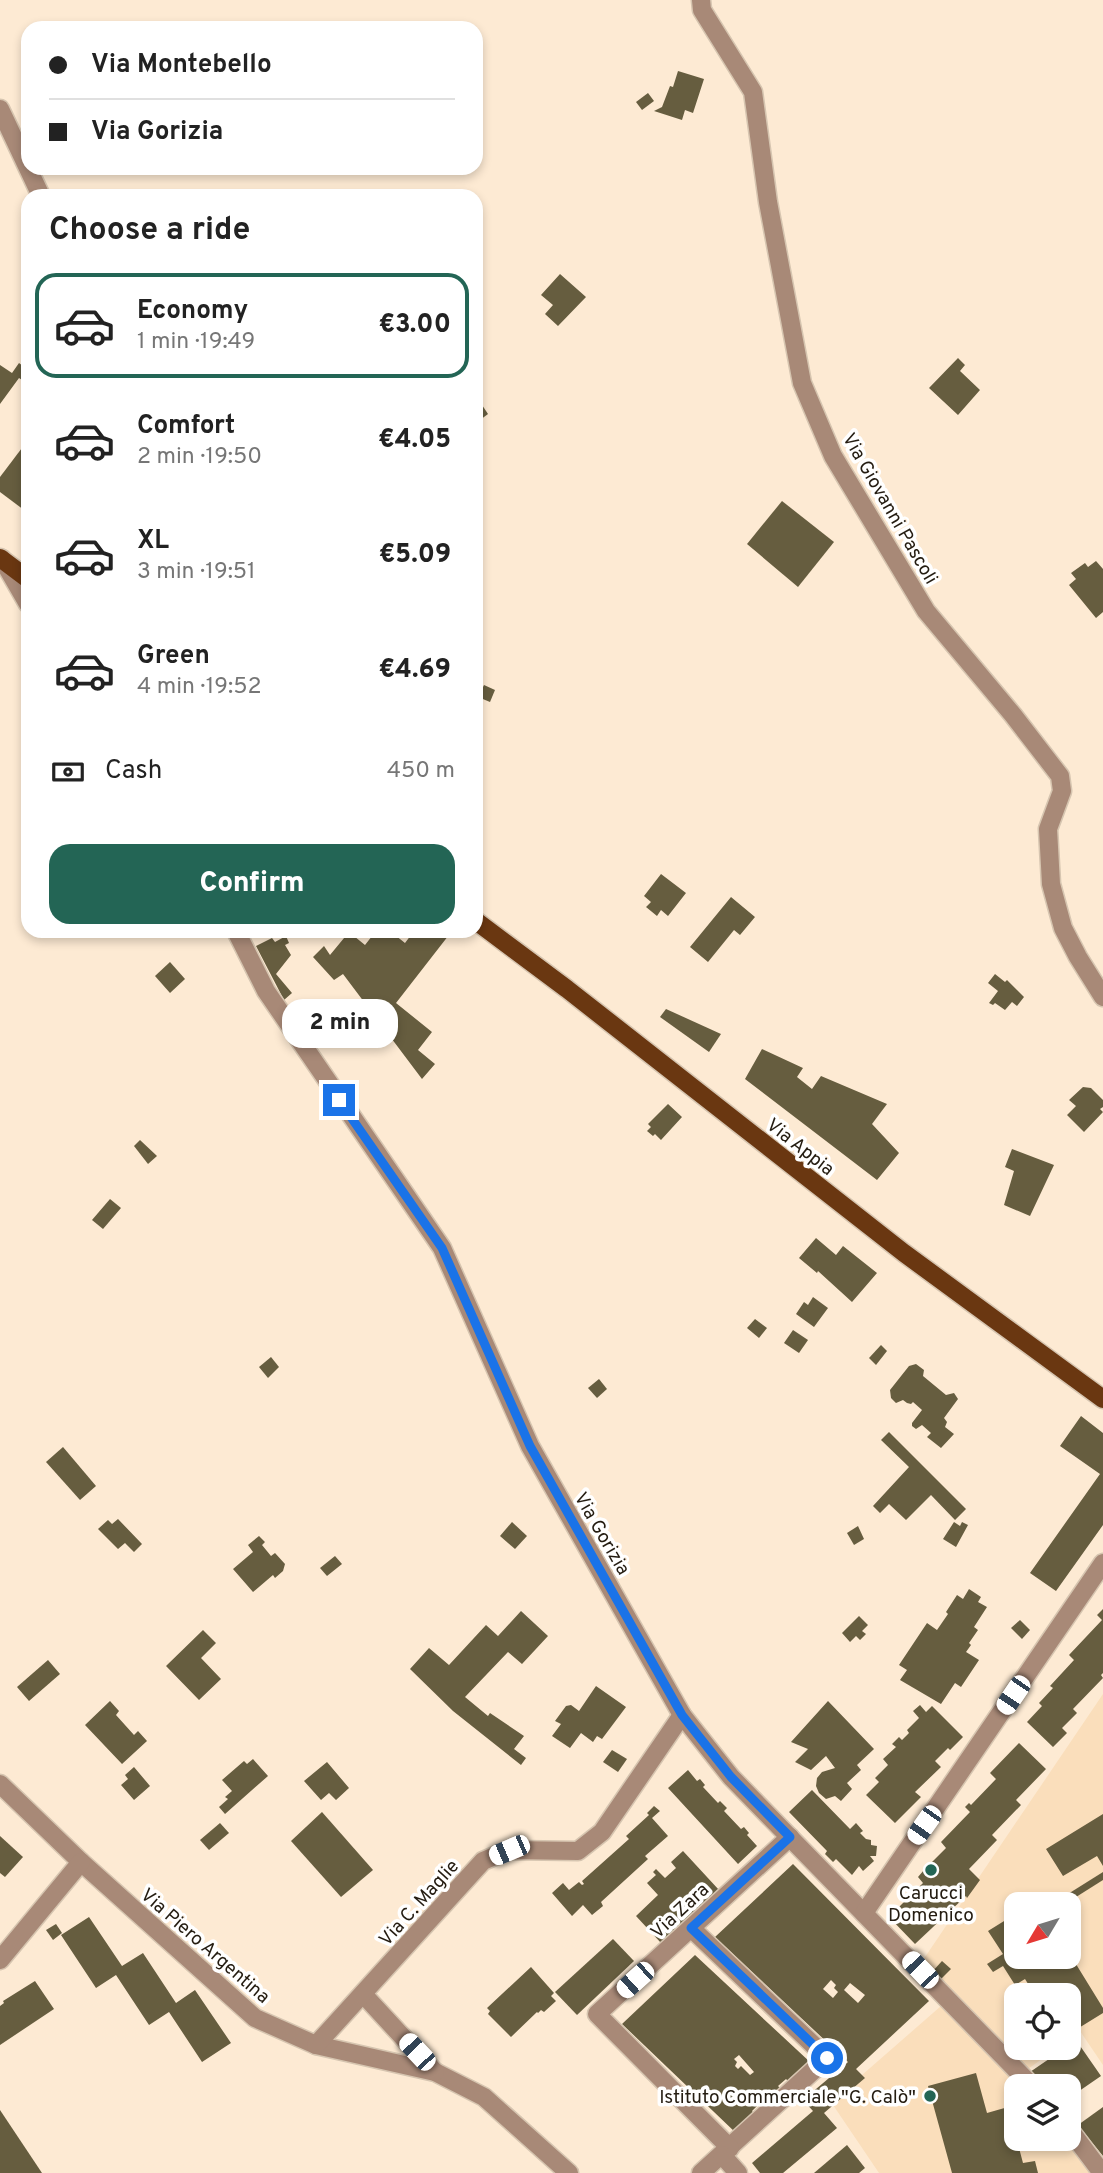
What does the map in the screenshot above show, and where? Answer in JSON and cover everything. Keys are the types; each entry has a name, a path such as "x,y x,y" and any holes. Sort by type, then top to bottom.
{"main road":[{"path":"1,559 21,574"},
{"name":"Via Appia","path":"483,926 904,1253 1103,1399"}],"street":[{"name":"Via Giovanni Pascoli","path":"701,0 702,10 753,92 768,202 802,383 833,456 926,611 1060,776 1062,791 1048,829 1051,884 1063,928 1103,997"},
{"path":"0,109 21,154"},
{"path":"1,559 21,592"},
{"name":"Via Gorizia","path":"240,938 266,991 442,1248 530,1446 682,1715 731,1777 1020,2074"},
{"path":"864,1913 1103,1563"},
{"name":"Via C. Maglie","path":"316,2045 483,1861 509,1850 578,1851 602,1832 682,1715"},
{"name":"Via Piero Argentina","path":"0,1784 81,1862 255,2018 316,2045 435,2071 484,2097 569,2173"},
{"name":"Via Zara","path":"726,2151 597,2014 790,1837"},
{"path":"0,1960 81,1862"},
{"path":"691,1928 827,2058 701,2173"},
{"path":"363,1994 435,2071"},
{"path":"1081,2145 1102,2173"},
{"path":"726,2151 738,2173"}],"shaded area":[{"path":"1103,1694 1103,2065 1081,2032 1081,1983 1004,1983 1004,2044 923,1960"},
{"name":"Istituto Commerciale \"G. Calò\"","path":"941,2006 1008,2074 1004,2074 1004,2151 1076,2151 1093,2173 879,2173 833,2105 862,2075"},
{"path":"1019,2060 1040,2060 1028,2069"}],"building":[{"path":"678,71 704,79 693,113 685,110 682,120 654,111 662,107"},
{"path":"648,93 654,101 642,110 636,102"},
{"path":"560,274 586,297 558,326 545,314 553,305 541,295"},
{"path":"958,358 965,365 960,371 980,390 958,415 929,388"},
{"path":"19,363 21,365 21,379 19,378 0,404 0,365 12,373"},
{"path":"21,449 21,508 0,492 0,477"},
{"path":"782,501 834,542 798,587 747,544"},
{"path":"1096,561 1103,569 1103,612 1096,618 1069,585 1076,579 1071,573 1085,563 1088,567"},
{"path":"484,685 495,690 490,702 483,699"},
{"path":"661,874 686,893 668,916 661,910 657,916 646,907 651,902 644,896"},
{"path":"731,897 755,917 740,935 734,930 708,962 690,947"},
{"path":"272,938 275,942 287,938 289,943 285,945 291,955 276,974 292,993 284,1000 256,946"},
{"path":"344,938 356,938 365,945 370,938 399,938 405,943 409,938 447,938 396,1003 432,1032 418,1050 435,1064 422,1079 343,974 334,980 313,957 324,946 330,955"},
{"path":"170,962 185,979 170,993 155,976"},
{"path":"995,974 1005,982 1007,980 1024,997 1017,1006 1012,1002 1005,1010 995,1003 989,1003 998,991 988,983"},
{"path":"666,1009 721,1034 709,1052 660,1017"},
{"path":"762,1049 803,1068 797,1077 812,1089 821,1076 887,1104 872,1124 899,1153 877,1180 745,1079"},
{"path":"1083,1087 1091,1088 1103,1100 1103,1107 1100,1109 1103,1112 1084,1132 1067,1115 1076,1106 1069,1100"},
{"path":"668,1104 682,1117 661,1140 647,1131 651,1127 648,1124"},
{"path":"140,1140 157,1156 148,1164 134,1146"},
{"path":"1012,1149 1054,1165 1030,1216 1004,1205 1014,1171 1005,1167"},
{"path":"110,1199 121,1208 103,1229 92,1220"},
{"path":"816,1238 836,1255 843,1246 877,1273 852,1302 818,1271 817,1273 799,1258"},
{"path":"813,1297 828,1308 814,1327 796,1314 804,1302 808,1305"},
{"path":"755,1319 767,1328 759,1338 747,1328"},
{"path":"793,1330 808,1340 799,1353 784,1343"},
{"path":"881,1345 887,1351 876,1365 869,1358"},
{"path":"271,1357 279,1367 268,1378 259,1367"},
{"path":"916,1364 924,1370 923,1376 946,1395 954,1393 958,1399 944,1418 947,1422 945,1427 954,1434 941,1448 927,1437 931,1433 922,1425 916,1429 912,1426 922,1410 913,1402 911,1404 903,1400 896,1403 891,1398 890,1390 909,1366"},
{"path":"599,1379 607,1389 597,1398 588,1388"},
{"path":"1081,1416 1103,1433 1103,1525 1056,1591 1030,1573 1100,1474 1060,1446"},
{"path":"889,1432 966,1509 955,1520 931,1495 906,1520 889,1504 880,1513 873,1506 909,1467 881,1440"},
{"path":"63,1447 96,1486 80,1500 46,1462"},
{"path":"118,1519 142,1544 134,1552 125,1543 118,1549 98,1529 108,1520 112,1524"},
{"path":"512,1522 527,1536 515,1549 500,1536"},
{"path":"954,1522 960,1526 962,1522 968,1525 956,1547 943,1539"},
{"path":"858,1526 864,1539 854,1545 847,1533"},
{"path":"259,1536 271,1556 275,1553 285,1564 283,1571 275,1578 273,1575 253,1592 233,1569 253,1552 248,1545"},
{"path":"335,1556 342,1564 327,1576 320,1568"},
{"path":"969,1589 981,1597 978,1602 987,1607 974,1627 978,1630 966,1652 979,1660 961,1687 955,1683 941,1704 900,1680 907,1670 899,1665 927,1623 937,1630 957,1595 963,1599"},
{"path":"1103,1609 1103,1678 1073,1709 1077,1713 1062,1728 1067,1733 1053,1747 1027,1722 1042,1706 1039,1703 1053,1688 1050,1686 1074,1660 1069,1655 1102,1620 1097,1615"},
{"path":"521,1611 548,1636 522,1664 508,1652 465,1697 488,1716 490,1713 524,1736 514,1749 526,1758 521,1765 453,1711 410,1669 429,1648 449,1665 486,1625 498,1636"},
{"path":"859,1616 868,1625 862,1631 866,1634 860,1640 856,1636 850,1642 842,1633"},
{"path":"1020,1620 1030,1630 1022,1639 1011,1628"},
{"path":"203,1630 216,1643 201,1658 221,1679 199,1700 166,1666"},
{"path":"48,1660 60,1674 29,1701 17,1687"},
{"path":"596,1686 626,1707 602,1739 597,1736 593,1742 581,1733 570,1748 552,1736 561,1724 555,1721 566,1706 571,1705 579,1711"},
{"path":"110,1701 119,1711 116,1715 134,1735 138,1731 147,1741 122,1764 85,1725"},
{"path":"828,1701 874,1749 857,1765 861,1770 847,1783 852,1789 841,1801 835,1796 826,1799 816,1786 817,1778 822,1772 835,1768 826,1756 811,1770 795,1762 808,1749 791,1742"},
{"path":"920,1705 926,1712 932,1706 963,1737 935,1761 941,1767 915,1792 921,1797 895,1823 866,1795 879,1782 875,1778 888,1765 883,1759 896,1747 892,1744 899,1737 902,1740 909,1733 907,1730 919,1718 913,1711"},
{"path":"1019,1743 1046,1769 1016,1800 1021,1805 992,1835 997,1840 969,1869 980,1880 967,1898 966,1896 915,1944 889,1917 923,1883 918,1877 930,1863 933,1866 932,1862 946,1848 941,1842 970,1812 965,1807 969,1803 971,1805 996,1779 990,1773"},
{"path":"612,1750 627,1759 618,1772 603,1762"},
{"path":"253,1759 268,1776 225,1814 219,1807 232,1791 222,1780 244,1761 247,1764"},
{"path":"327,1762 349,1788 336,1800 329,1793 321,1800 304,1781"},
{"path":"134,1767 150,1786 134,1800 121,1785 128,1779 125,1775"},
{"path":"688,1770 697,1781 700,1779 705,1785 703,1787 718,1803 720,1801 727,1808 724,1811 741,1829 744,1827 757,1846 738,1864 668,1788"},
{"path":"812,1790 850,1829 856,1823 863,1831 860,1833 871,1840 871,1845 877,1846 876,1856 870,1856 874,1861 863,1871 859,1866 852,1875 836,1859 833,1862 825,1854 827,1851 789,1812"},
{"path":"654,1806 660,1811 652,1818 668,1836 645,1856 648,1859 601,1902 603,1906 592,1915 583,1905 572,1916 552,1893 563,1883 569,1890 579,1882 584,1884 582,1881 629,1839 626,1836 649,1815 647,1813"},
{"path":"322,1812 373,1870 341,1897 291,1841"},
{"path":"1103,1814 1103,1866 1097,1856 1063,1876 1046,1849"},
{"path":"220,1823 229,1833 209,1850 200,1840"},
{"path":"0,1836 23,1857 5,1877 0,1873"},
{"path":"683,1851 719,1890 661,1943 636,1916 658,1895 647,1883 656,1875 653,1872 656,1869 665,1878 676,1868 671,1862"},
{"path":"793,1864 929,2001 856,2069 865,2078 824,2113 837,2128 783,2173 760,2173 752,2163 813,2111 803,2100 848,2062 715,1937","holes":["831,1980 838,1992 833,1998 823,1989","850,1983 865,1995 858,2003 844,1990"]},
{"path":"1103,1872 1103,1880 1082,1893 1071,1892"},
{"path":"89,1917 122,1966 143,1953 176,2003 195,1990 231,2043 202,2062 169,2012 149,2025 116,1975 96,1988 61,1935"},
{"path":"1004,1921 1004,1968 993,1972 987,1964 1003,1954 988,1931"},
{"path":"56,1924 62,1933 53,1940 46,1930"},
{"path":"613,1939 634,1961 577,2015 555,1992"},
{"path":"695,1955 811,2063 790,2083 786,2079 778,2086 782,2090 763,2108 759,2104 752,2111 755,2115 736,2133 622,2024","holes":["739,2055 754,2072 750,2075 741,2066 738,2069 734,2059"]},
{"path":"942,1961 951,1969 940,1980 932,1972"},
{"path":"531,1967 554,1993 551,1996 556,2001 544,2012 537,2012 511,2037 488,2014 490,2011 487,2008"},
{"path":"1005,1969 1079,1969 1103,2008 1103,2013 1081,2027 1081,1983 1028,1983 1025,1979 1014,1983"},
{"path":"35,1981 54,2009 0,2045 0,2006 3,2001"},
{"path":"1081,2047 1101,2076 1081,2090 1081,2074 1030,2072 1048,2060 1081,2060"},
{"path":"976,2073 987,2113 1004,2108 1004,2151 1020,2151 1023,2163 1035,2161 1038,2173 952,2173 928,2086"},
{"path":"1103,2107 1103,2156 1081,2129 1081,2123"},
{"path":"0,2110 42,2173 0,2173"},
{"path":"847,2145 865,2168 859,2173 814,2173"}],"place":[{"name":"Carucci Domenico","path":"931,1870"},
{"name":"Istituto Commerciale \"G. Calò\"","path":"930,2096"}],"route":[{"path":"339,1100 442,1248 530,1446 682,1715 731,1777 790,1837 691,1928 827,2058"}]}
